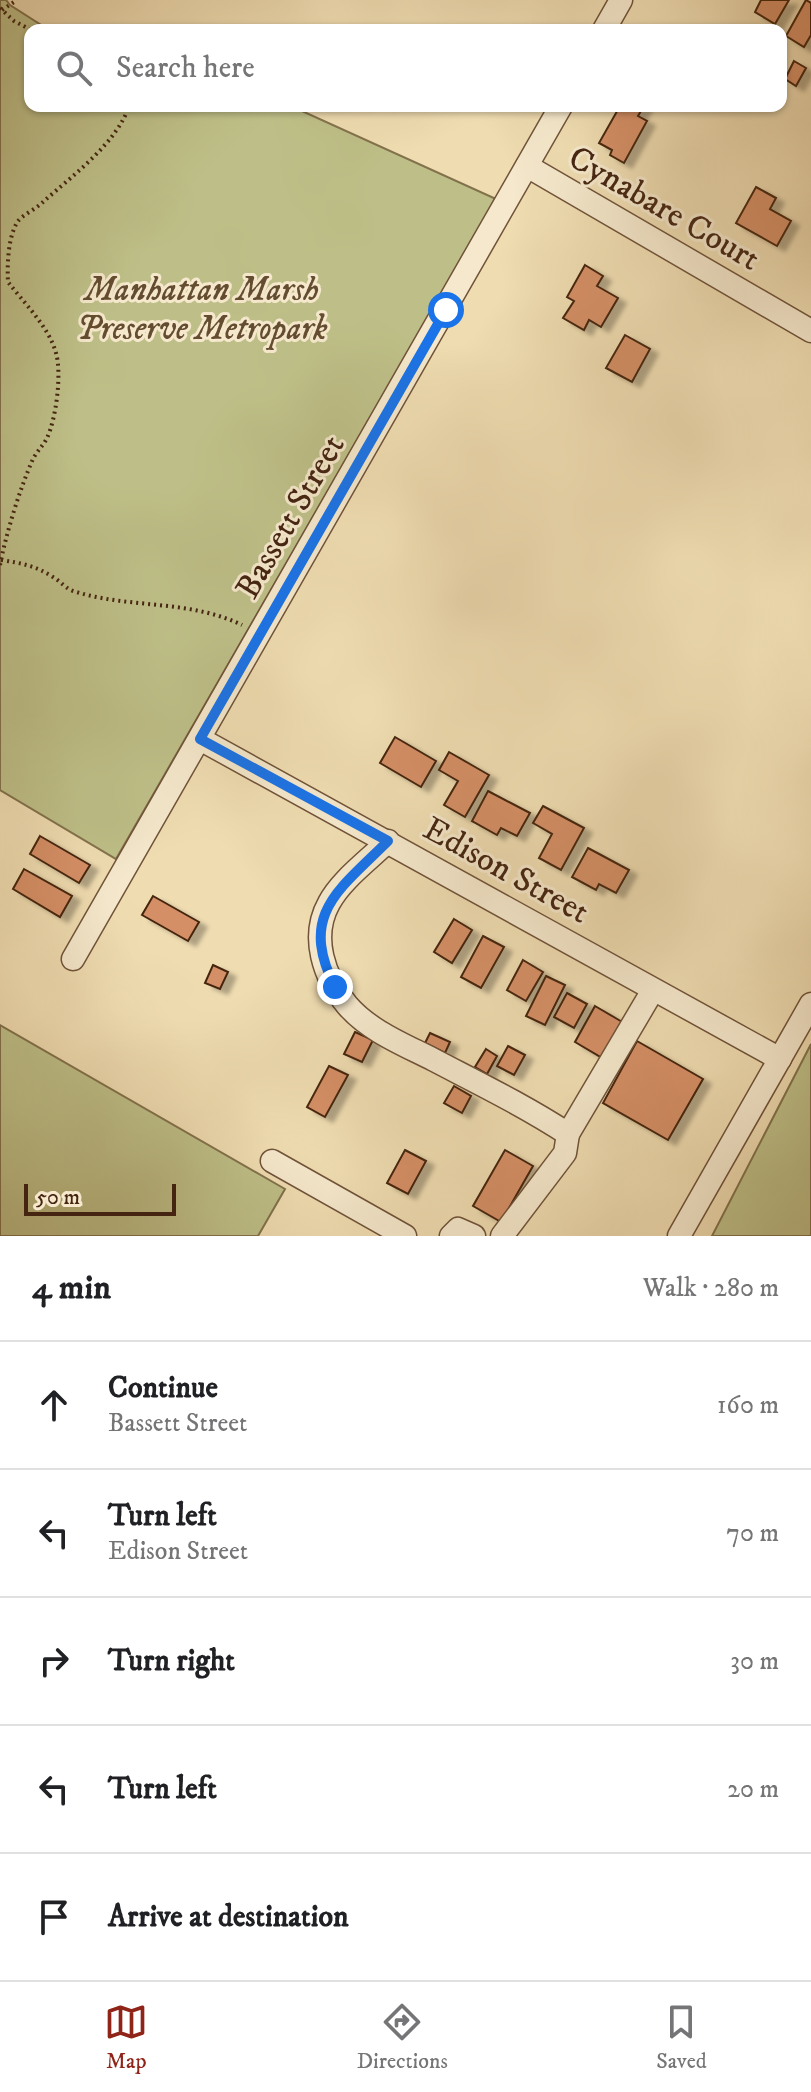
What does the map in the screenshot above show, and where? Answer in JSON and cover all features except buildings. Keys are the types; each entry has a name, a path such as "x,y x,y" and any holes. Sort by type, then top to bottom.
{"street":[{"path":"607,24 621,0"},
{"name":"Bassett Street","path":"73,959 558,112"},
{"name":"Cynabare Court","path":"527,166 811,331"},
{"name":"Edison Street","path":"200,739 780,1059"},
{"path":"388,841 329,901 319,942 324,965 335,987 348,1006 387,1036 526,1107 568,1134"},
{"path":"502,1236 565,1153 568,1134 653,990"},
{"path":"679,1236 811,1004"},
{"path":"272,1161 405,1236"},
{"path":"451,1236 458,1229 474,1236"}],"path":[{"path":"17,0 1,9 24,26"},
{"path":"127,112 110,139 40,206 19,221 12,240 8,282 49,337 57,354 58,368 55,406 47,438 33,458 0,562 28,564 70,590 108,599 170,604 211,613 260,634"}],"green space":[{"name":"Manhattan Marsh Preserve Metropark","path":"0,0 6,0 40,24 24,24 24,112 304,112 496,199 116,859 0,790"},
{"path":"0,1025 285,1189 258,1236 0,1236"},
{"path":"811,1044 811,1236 712,1236"}],"route":[{"path":"335,987 324,965 319,942 329,901 388,841 200,739 446,310"}]}
